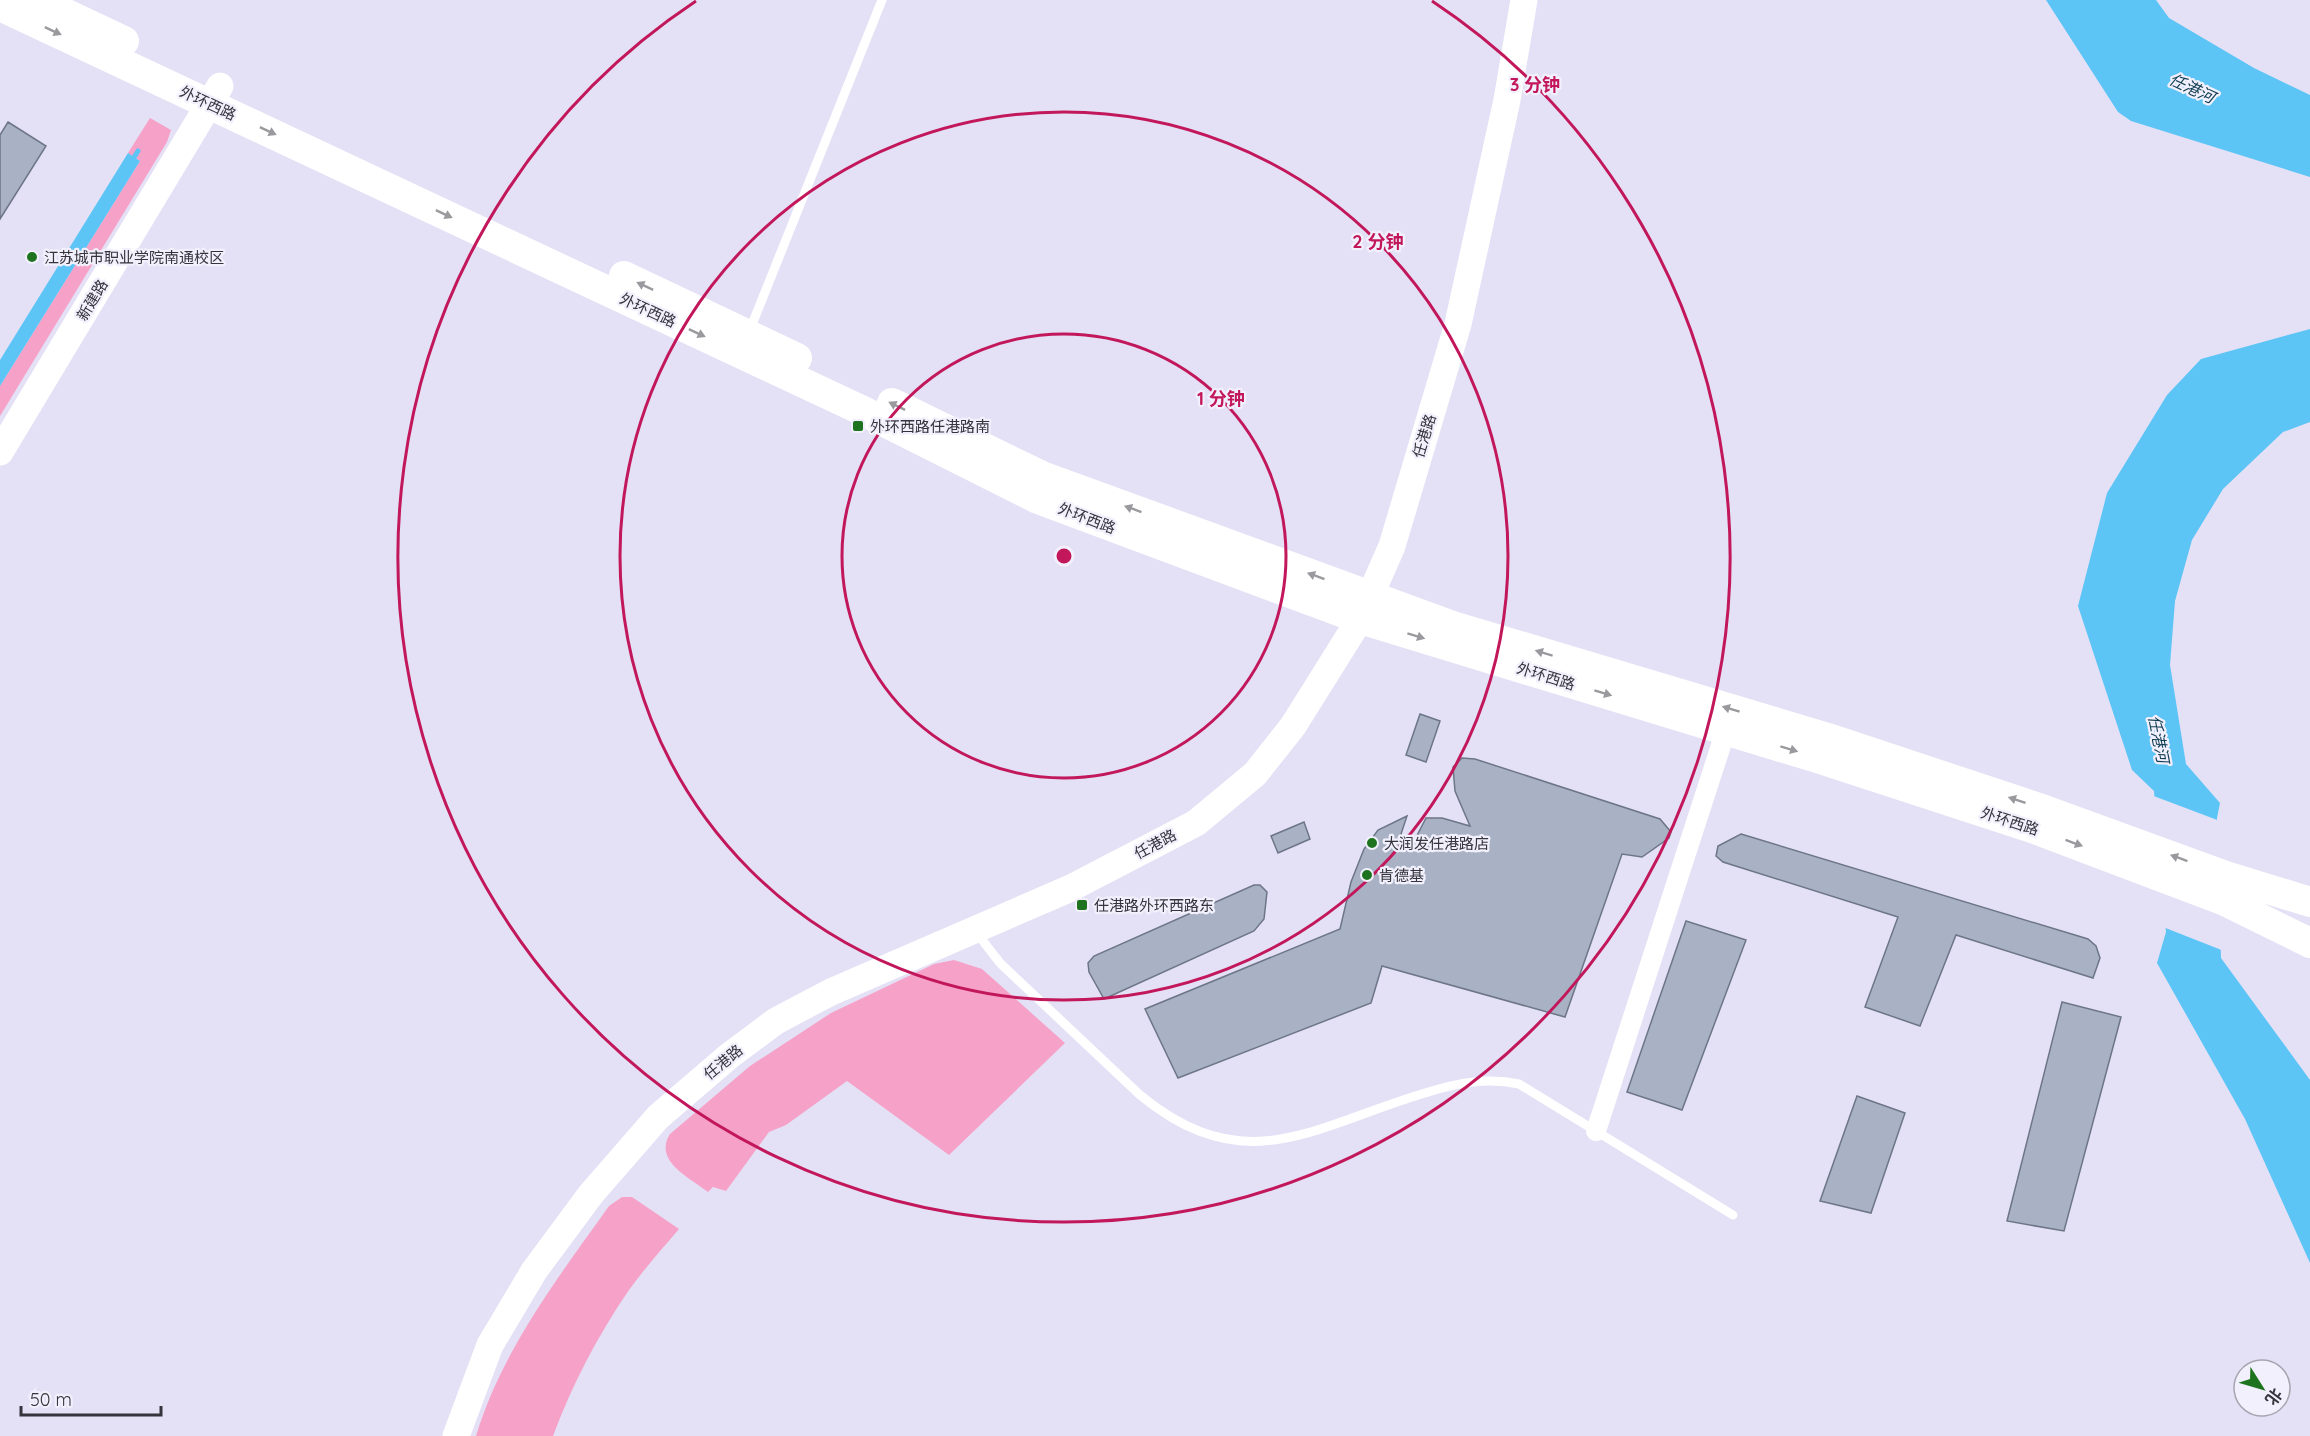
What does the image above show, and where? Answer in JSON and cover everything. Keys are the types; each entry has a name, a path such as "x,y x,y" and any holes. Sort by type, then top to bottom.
{"main road":[{"name":"外环西路","path":"38,0 215,95 859,409 1038,499 1726,730 2013,822 2135,854"},
{"name":"外环西路","path":"0,6 215,95 748,334 1042,476 1366,608 1453,626 1828,738 2226,889 2310,925"},
{"name":"外环西路","path":"2226,889 2310,902"},
{"name":"外环西路","path":"2226,889 2310,915"},
{"name":"外环西路","path":"2226,889 2310,943"}],"street":[{"name":"任港路","path":"456,1436 490,1345 534,1270 591,1194 658,1117 729,1056 776,1021 831,992 1081,883 1196,823 1228,799 1255,774 1293,726 1366,608 1392,546 1458,324 1507,100 1524,0"},
{"name":"新建路","path":"0,452 215,95"},
{"path":"1596,1131 1726,730"}],"lane":[{"path":"748,334 882,0"},
{"path":"975,930 1000,963 1140,1095 1170,1118 1204,1134 1264,1142 1293,1137 1446,1086 1497,1079 1519,1084 1732,1215"}],"shaded area":[{"path":"150,118 171,130 167,142 0,416 0,386 140,161 128,153"},
{"path":"954,960 982,969 1065,1043 949,1155 847,1081 786,1125 769,1132 726,1191 713,1187 708,1192 683,1174 670,1160 666,1152 666,1144 670,1134 750,1066 831,1013 934,964"},
{"path":"622,1197 632,1197 679,1229 635,1282 596,1343 577,1379 553,1436 476,1436 501,1374 533,1316 609,1206"}],"water":[{"name":"任港河","path":"2046,0 2156,0 2169,18 2254,68 2310,95 2310,177 2131,121 2118,112"},
{"path":"128,153 140,161 0,386 0,360"},
{"name":"任港河","path":"2310,329 2310,422 2283,432 2223,489 2192,540 2175,601 2170,665 2186,764 2220,803 2217,818 2221,958 2310,1080 2310,1263 2245,1119 2157,963 2166,932 2154,791 2132,770 2078,606 2107,493 2167,395 2201,359"}],"pier":[{"path":"2151,795 2220,821 2224,951 2163,927"}],"building":[{"path":"8,122 46,146 0,219 0,135"},
{"path":"1420,714 1440,721 1426,762 1406,755"},
{"path":"1462,758 1475,759 1660,819 1671,832 1669,838 1642,857 1622,854 1565,1017 1382,966 1371,1003 1178,1078 1145,1009 1340,929 1351,882 1364,849 1378,830 1407,816 1398,843 1410,849 1426,818 1442,818 1470,826 1455,791 1453,767"},
{"path":"1304,822 1310,839 1278,853 1271,836"},
{"path":"1741,834 2088,939 2096,946 2100,958 2093,978 1956,935 1920,1026 1865,1007 1898,917 1723,862 1716,856 1718,846"},
{"path":"1254,885 1260,885 1267,892 1264,919 1254,931 1104,999 1089,972 1088,963 1094,956"},
{"path":"1686,921 1746,940 1682,1110 1627,1092"},
{"path":"2062,1002 2121,1017 2064,1231 2007,1221"},
{"path":"1857,1096 1905,1113 1871,1213 1820,1201"}],"waterway":[{"path":"131,162 138,151"}],"place":[{"name":"江苏城市职业学院南通校区","path":"32,257"},
{"name":"外环西路任港路南","path":"858,426"},
{"name":"大润发任港路店","path":"1372,843"},
{"name":"肯德基","path":"1367,875"},
{"name":"任港路外环西路东","path":"1082,905"}]}
